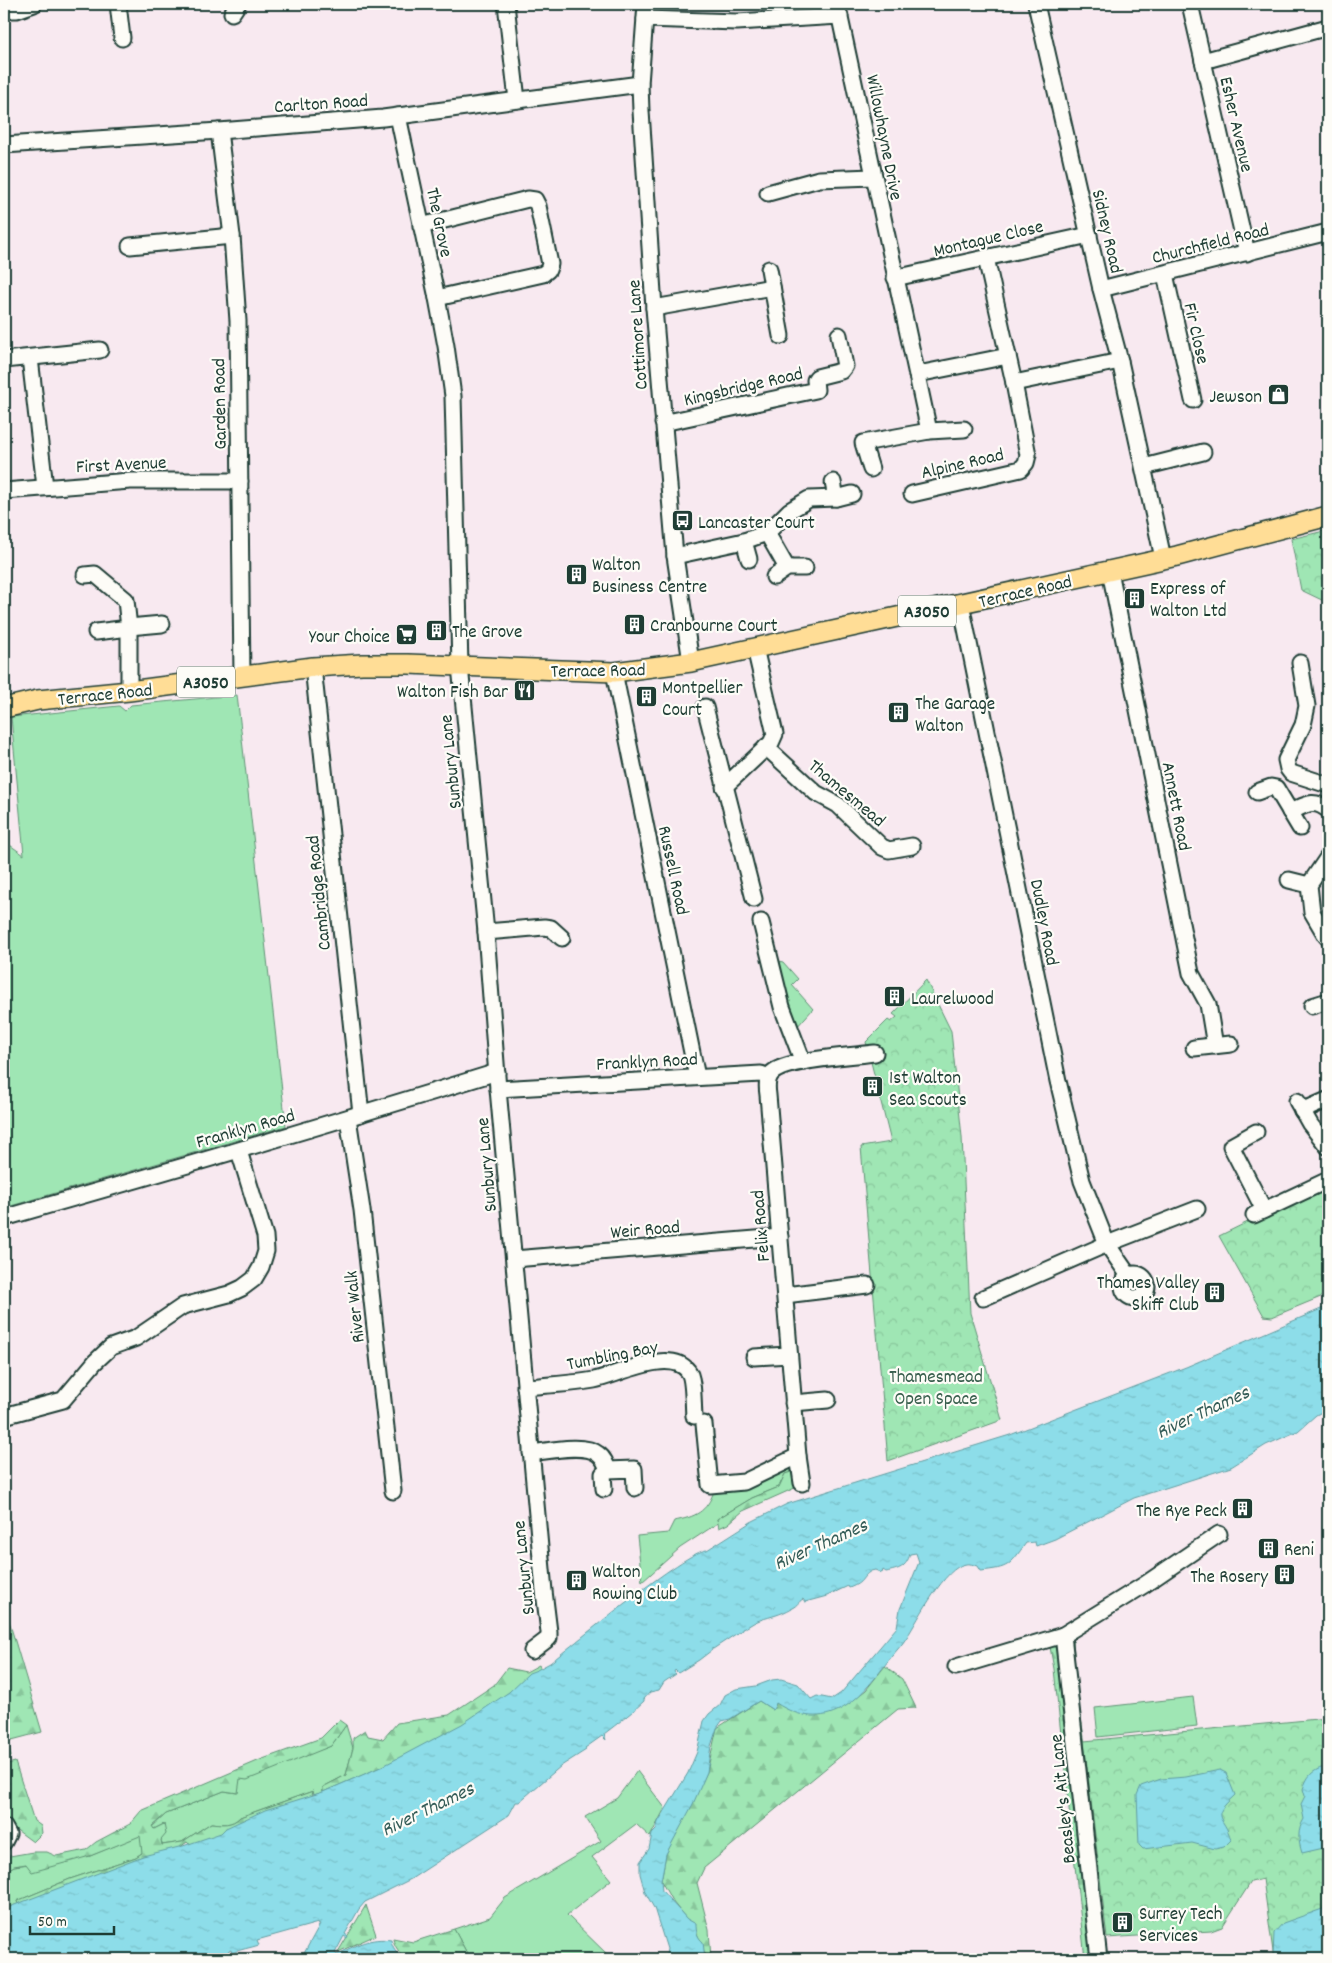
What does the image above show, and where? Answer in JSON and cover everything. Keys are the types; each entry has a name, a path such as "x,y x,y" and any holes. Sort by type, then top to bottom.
{"main road":[{"name":"Terrace Road","path":"4,708 38,700 129,691 312,667 370,664 614,672 691,662 1177,556 1328,516"}],"street":[{"path":"4,10 17,10 34,4"},
{"path":"118,4 122,38"},
{"path":"506,4 517,100"},
{"name":"Cottimore Lane","path":"646,4 640,84 654,308 675,556 691,662"},
{"name":"Sidney Road","path":"1036,4 1101,289 1120,361 1163,558"},
{"name":"Esher Avenue","path":"1190,4 1247,253"},
{"path":"645,19 737,22 838,10"},
{"name":"Willowhayne Drive","path":"838,10 929,431"},
{"path":"1203,61 1328,27"},
{"name":"Carlton Road","path":"4,145 219,131 398,116 640,84"},
{"name":"The Grove","path":"398,116 437,298 453,396 460,666"},
{"name":"Garden Road","path":"219,131 232,236 238,321 242,677"},
{"path":"768,193 819,179 873,177"},
{"path":"422,226 528,198 535,200 538,206 550,264 548,270 543,274 437,298"},
{"name":"Churchfield Road","path":"1101,289 1328,232"},
{"name":"Montague Close","path":"895,278 1089,234"},
{"path":"130,246 232,236"},
{"name":"Alpine Road","path":"912,494 1021,469 1026,463 1028,455 1014,383 986,258"},
{"path":"769,269 781,336"},
{"name":"Fir Close","path":"1165,274 1193,400"},
{"path":"654,308 772,287"},
{"name":"Kingsbridge Road","path":"663,423 816,390 815,380 817,377 841,371 845,366 840,335"},
{"path":"4,360 100,350"},
{"path":"918,374 1008,356"},
{"path":"30,358 45,487"},
{"path":"1014,383 1120,361"},
{"name":"Alpine Road","path":"871,469 863,443 929,431 964,429"},
{"path":"1144,466 1203,452"},
{"name":"First Avenue","path":"4,491 130,481 240,480"},
{"path":"833,482 836,498"},
{"path":"675,556 744,541 767,533 789,512 809,499 836,498 852,494"},
{"path":"767,533 780,572 805,568"},
{"path":"744,541 749,559"},
{"name":"Annett Road","path":"1110,571 1191,973 1208,1004 1215,1046"},
{"path":"85,574 95,574 126,600 129,628 129,691"},
{"name":"Dudley Road","path":"961,604 1058,1081 1082,1182 1108,1244 1128,1276"},
{"path":"96,632 162,624"},
{"path":"724,787 773,739 774,728 755,648"},
{"path":"1300,663 1307,706 1303,725 1287,756 1286,764 1292,773 1328,785"},
{"name":"Sunbury Lane","path":"460,666 486,932 498,1089 531,1453 544,1590 550,1632 549,1638 532,1651"},
{"name":"Cambridge Road","path":"312,667 354,1116"},
{"name":"Russell Road","path":"614,672 697,1077"},
{"path":"706,706 724,787 754,899"},
{"name":"Thamesmead","path":"766,747 816,793 838,805 882,847 889,850 912,846"},
{"path":"1257,792 1271,787 1276,788 1300,828"},
{"path":"1290,812 1312,803 1320,804 1328,810"},
{"path":"1328,857 1309,885 1312,912 1328,937"},
{"path":"1290,880 1309,885"},
{"path":"761,922 779,998 803,1062"},
{"path":"486,932 544,927 551,928 562,938"},
{"path":"1312,1006 1328,1000"},
{"path":"1194,1048 1231,1044"},
{"path":"769,1078 780,1068 803,1062 875,1053"},
{"name":"Franklyn Road","path":"4,1218 354,1116 497,1072"},
{"name":"Franklyn Road","path":"498,1089 760,1074 769,1078"},
{"name":"Felix Road","path":"769,1078 768,1095 789,1355 802,1483"},
{"path":"1326,1100 1300,1106 1310,1124 1328,1147"},
{"name":"River Walk","path":"354,1116 363,1220 393,1491"},
{"path":"1256,1132 1231,1146 1259,1213 1328,1180"},
{"path":"4,1416 63,1400 95,1362 111,1347 136,1338 184,1306 229,1294 242,1288 254,1279 261,1267 266,1251 265,1236 239,1150"},
{"path":"983,1298 1108,1244 1197,1209"},
{"name":"Weir Road","path":"514,1259 780,1237"},
{"path":"785,1295 867,1285"},
{"path":"754,1357 789,1355"},
{"name":"Tumbling Bay","path":"525,1387 593,1380 629,1368 656,1362 677,1363 683,1366 690,1374 710,1485 744,1482 798,1456"},
{"path":"793,1403 828,1400"},
{"path":"531,1453 580,1448 590,1450 600,1454 608,1470"},
{"path":"604,1489 603,1474 608,1470 634,1469 635,1488"},
{"path":"956,1667 1063,1635 1144,1585 1219,1534"},
{"name":"Beasley's Ait Lane","path":"1063,1635 1099,1959"},
{"path":"4,1827 8,1834 4,1842"}],"green space":[{"path":"1328,530 1328,603 1301,590 1291,539"},
{"path":"237,695 286,1126 4,1208 4,841 24,855 11,717 119,706 125,711 131,705"},
{"path":"779,961 783,962 798,979 792,985 813,1009 796,1028 777,963"},
{"name":"Thamesmead Open Space","path":"926,980 951,1031 962,1137 970,1313 1002,1420 888,1461 861,1147 891,1142 866,1042 888,1020 891,1022 897,1017 893,1014"},
{"path":"1328,1183 1328,1294 1272,1317 1264,1316 1219,1236"},
{"path":"793,1468 794,1471 785,1474 779,1487 752,1498 717,1519 718,1523 680,1548 642,1582 637,1536 668,1533 674,1521 688,1518 704,1509 714,1491 746,1487"},
{"path":"794,1471 797,1487 743,1511 728,1524 719,1528 717,1519 752,1498 779,1487 785,1474"},
{"path":"4,1604 42,1732 8,1741 11,1757 4,1759"},
{"path":"1073,1641 1077,1692 1085,1744 1099,1959 1085,1959 1054,1669 1050,1647"},
{"path":"539,1665 543,1674 461,1733 323,1792 323,1787 346,1775 353,1748 353,1738 365,1730 368,1736 383,1739 397,1723 449,1715 494,1685 507,1668 526,1672"},
{"path":"885,1666 902,1679 916,1708 898,1709 704,1868 697,1883 709,1930 711,1959 705,1959 706,1956 696,1931 672,1901 661,1881 666,1854 707,1772 717,1728 759,1701 773,1710 776,1703 845,1706 866,1690"},
{"path":"1193,1697 1197,1726 1098,1737 1095,1708"},
{"path":"1328,1718 1328,1959 1274,1959 1263,1879 1251,1882 1222,1927 1211,1931 1107,1938 1084,1741"},
{"path":"339,1720 346,1725 331,1746 247,1780 240,1779 238,1793 224,1791 166,1814 152,1826 154,1829 164,1824 166,1834 161,1840 162,1845 182,1842 211,1823 230,1823 240,1817 313,1791 311,1801 196,1850 187,1842 179,1848 24,1911 18,1904 17,1901 70,1879 136,1857 142,1853 140,1836 90,1856 32,1872 26,1864 14,1866 4,1872 4,1857 33,1852 47,1852 56,1856 86,1850 96,1842 130,1824 141,1811 260,1760 321,1738"},
{"path":"346,1725 353,1748 346,1775 323,1787 323,1792 314,1795 313,1791 240,1817 230,1823 211,1823 182,1842 162,1845 164,1824 154,1829 152,1827 166,1814 224,1791 237,1793 239,1779 331,1746"},
{"path":"15,1762 34,1821 41,1826 42,1833 33,1842 14,1828 4,1817 4,1765"},
{"path":"637,1771 665,1808 650,1837 636,1824 592,1857 611,1880 567,1915 612,1959 470,1959 454,1929 490,1917 505,1898 601,1841 585,1817 617,1798"},
{"path":"140,1835 143,1852 136,1857 70,1879 17,1901 18,1904 4,1909 4,1872 14,1866 90,1856"},
{"path":"366,1905 376,1935 338,1952"},
{"path":"454,1929 470,1959 402,1959 393,1938 413,1942"}],"water":[{"name":"River Thames","path":"1328,1306 1328,1409 1316,1415 1298,1431 1266,1445 1231,1467 1134,1498 1055,1539 1036,1546 1035,1542 1026,1543 1012,1561 1003,1567 980,1571 977,1566 970,1564 958,1567 941,1583 905,1640 877,1676 853,1701 840,1709 826,1715 811,1716 794,1712 776,1703 773,1710 759,1701 730,1719 722,1721 717,1728 711,1746 707,1772 693,1804 666,1854 661,1881 662,1891 687,1919 696,1924 697,1934 703,1942 705,1959 661,1959 666,1954 667,1949 654,1908 645,1892 640,1874 640,1862 649,1849 652,1834 688,1773 697,1752 704,1721 720,1705 725,1695 736,1689 756,1686 772,1680 781,1679 798,1684 811,1699 817,1696 832,1699 841,1693 897,1627 900,1609 919,1562 916,1553 910,1554 904,1565 898,1569 886,1572 883,1570 882,1573 875,1570 871,1571 854,1586 849,1588 848,1586 827,1596 805,1602 803,1599 796,1606 780,1614 755,1622 712,1648 699,1660 678,1673 675,1670 676,1674 664,1682 659,1690 650,1692 644,1701 604,1734 606,1740 602,1736 585,1748 586,1750 561,1766 519,1802 516,1802 509,1815 411,1879 365,1902 345,1934 348,1936 347,1938 344,1936 335,1953 337,1955 357,1945 384,1939 391,1940 400,1959 301,1959 320,1924 318,1923 257,1940 259,1945 256,1946 232,1953 231,1950 228,1953 210,1955 200,1959 4,1959 4,1909 143,1856 183,1846 221,1833 226,1828 265,1810 323,1792 383,1766 462,1724 509,1692 529,1673 550,1663 629,1600 677,1565 695,1554 707,1550 751,1522 787,1504 1010,1435 1186,1367"},
{"path":"1324,1767 1328,1768 1328,1847 1302,1853 1299,1836 1304,1819 1301,1804 1305,1796 1303,1789 1310,1775"},
{"path":"1220,1770 1226,1773 1235,1795 1220,1813 1220,1817 1231,1840 1224,1847 1215,1849 1192,1843 1143,1849 1139,1845 1137,1795 1141,1786 1161,1779 1186,1777"},
{"path":"1328,1907 1328,1959 1276,1959 1273,1956 1274,1933 1283,1923"}],"place":[{"name":"Jewson","path":"1278,395"},
{"name":"Lancaster Court","path":"682,521"},
{"name":"Walton Business Centre","path":"576,574"},
{"name":"Express of Walton Ltd","path":"1134,598"},
{"name":"Cranbourne Court","path":"634,624"},
{"name":"The Grove","path":"436,630"},
{"name":"Your Choice","path":"406,635"},
{"name":"Walton Fish Bar","path":"524,690"},
{"name":"Montpellier Court","path":"646,697"},
{"name":"The Garage Walton","path":"899,713"},
{"name":"Laurelwood","path":"895,997"},
{"name":"1st Walton Sea Scouts","path":"873,1087"},
{"name":"Thames Valley Skiff Club","path":"1215,1292"},
{"name":"The Rye Peck","path":"1243,1509"},
{"name":"Reni","path":"1268,1548"},
{"name":"The Rosery","path":"1284,1575"},
{"name":"Walton Rowing Club","path":"576,1581"},
{"name":"Surrey Tech Services","path":"1123,1923"}]}
